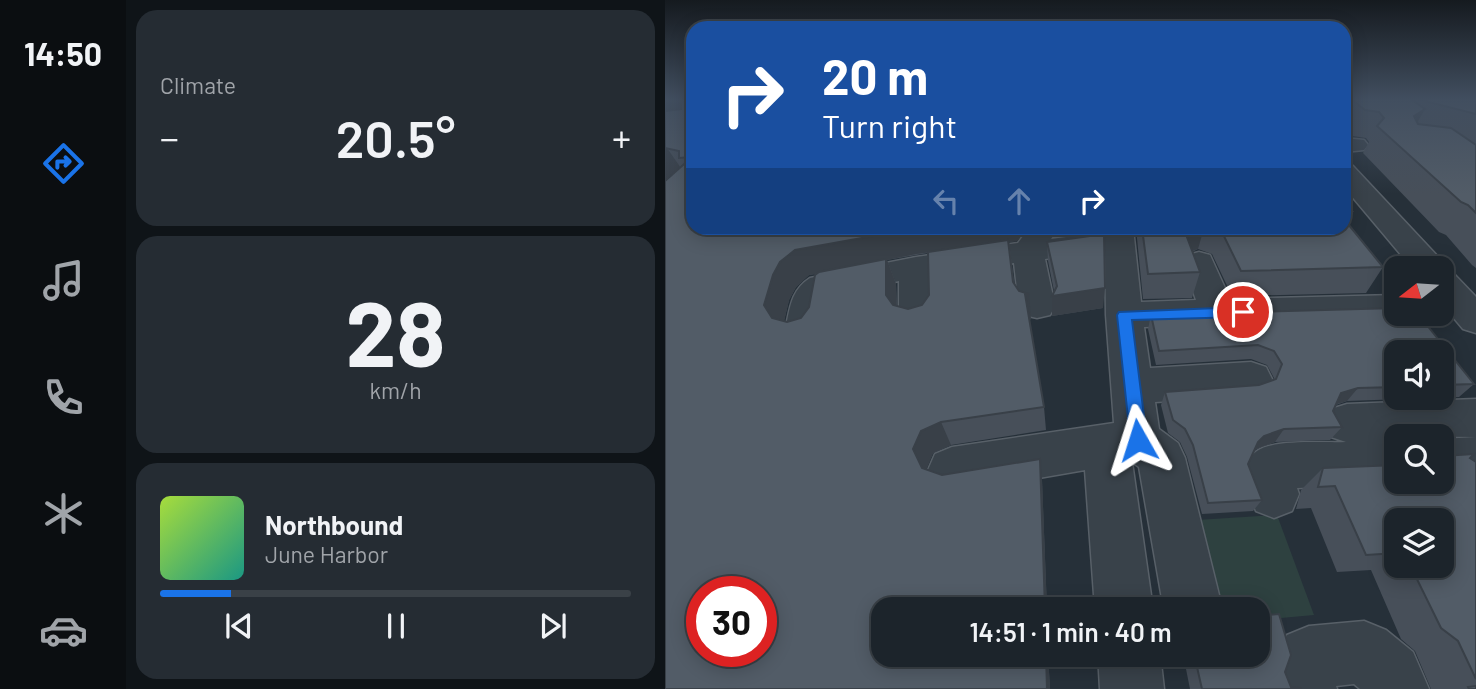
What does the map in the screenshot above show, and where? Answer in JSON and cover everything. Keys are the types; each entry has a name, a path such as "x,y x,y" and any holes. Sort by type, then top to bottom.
{"street":[{"path":"1351,180 1419,256"},
{"path":"804,331 810,294 822,286 1034,242 1100,235"},
{"path":"1119,235 1132,386 1122,443 1124,597"},
{"path":"1034,242 1037,306"},
{"path":"1199,262 1218,313"},
{"path":"916,267 917,319"},
{"path":"1124,315 1384,307"},
{"path":"1132,386 1251,379"},
{"path":"1347,423 1476,418"},
{"path":"952,470 1122,443 1155,451 1161,458 1191,597"},
{"path":"1454,460 1476,459"},
{"path":"1274,494 1267,475 1273,467 1384,463"},
{"path":"1305,689 1301,676 1309,656 1363,652 1391,674 1397,689"},
{"path":"1130,667 1132,689"}],"shaded area":[{"path":"1277,515 1314,615 1270,619 1270,597 1216,597 1197,520"}],"building":[{"path":"665,130 686,130 686,157 679,158 679,151 665,148"},
{"path":"1382,130 1454,130 1476,145 1476,213"},
{"path":"686,162 686,235 879,235 795,250 780,262 764,305 772,318 787,322 801,318 809,307 815,275 819,272 886,259 886,295 893,305 908,309 922,305 929,295 928,252 1008,240 1013,282 1019,291 1029,294 1025,294 1044,407 941,422 921,431 913,449 922,468 942,475 1040,459 1045,597 871,597 871,667 1046,667 1047,689 665,689 665,181"},
{"path":"1351,228 1383,267 1241,271 1223,235 1351,235"},
{"path":"1104,235 1105,288 1052,296 1057,286 1047,242"},
{"path":"1143,235 1188,235 1200,272 1148,274"},
{"path":"1384,308 1384,326 1428,326 1439,340 1384,340 1384,387 1358,388 1341,393 1333,411 1342,427 1284,429 1264,436 1258,442 1248,464 1262,500 1208,503 1193,445 1185,429 1173,420 1165,392 1259,385 1276,379 1282,364 1274,351 1258,345 1159,351 1151,315"},
{"path":"1454,359 1474,384 1454,385"},
{"path":"1474,454 1470,458 1476,462 1476,679 1458,641 1441,628 1416,578 1454,578 1454,508 1384,508 1384,554 1366,555 1335,486 1318,487 1323,468 1384,466 1384,494 1454,494 1454,455"},
{"path":"1279,614 1291,655 1285,672 1291,687 1301,689 1202,689 1197,667 1270,667 1270,615"}],"route":[{"path":"1138,440 1124,315 1243,312"}]}
